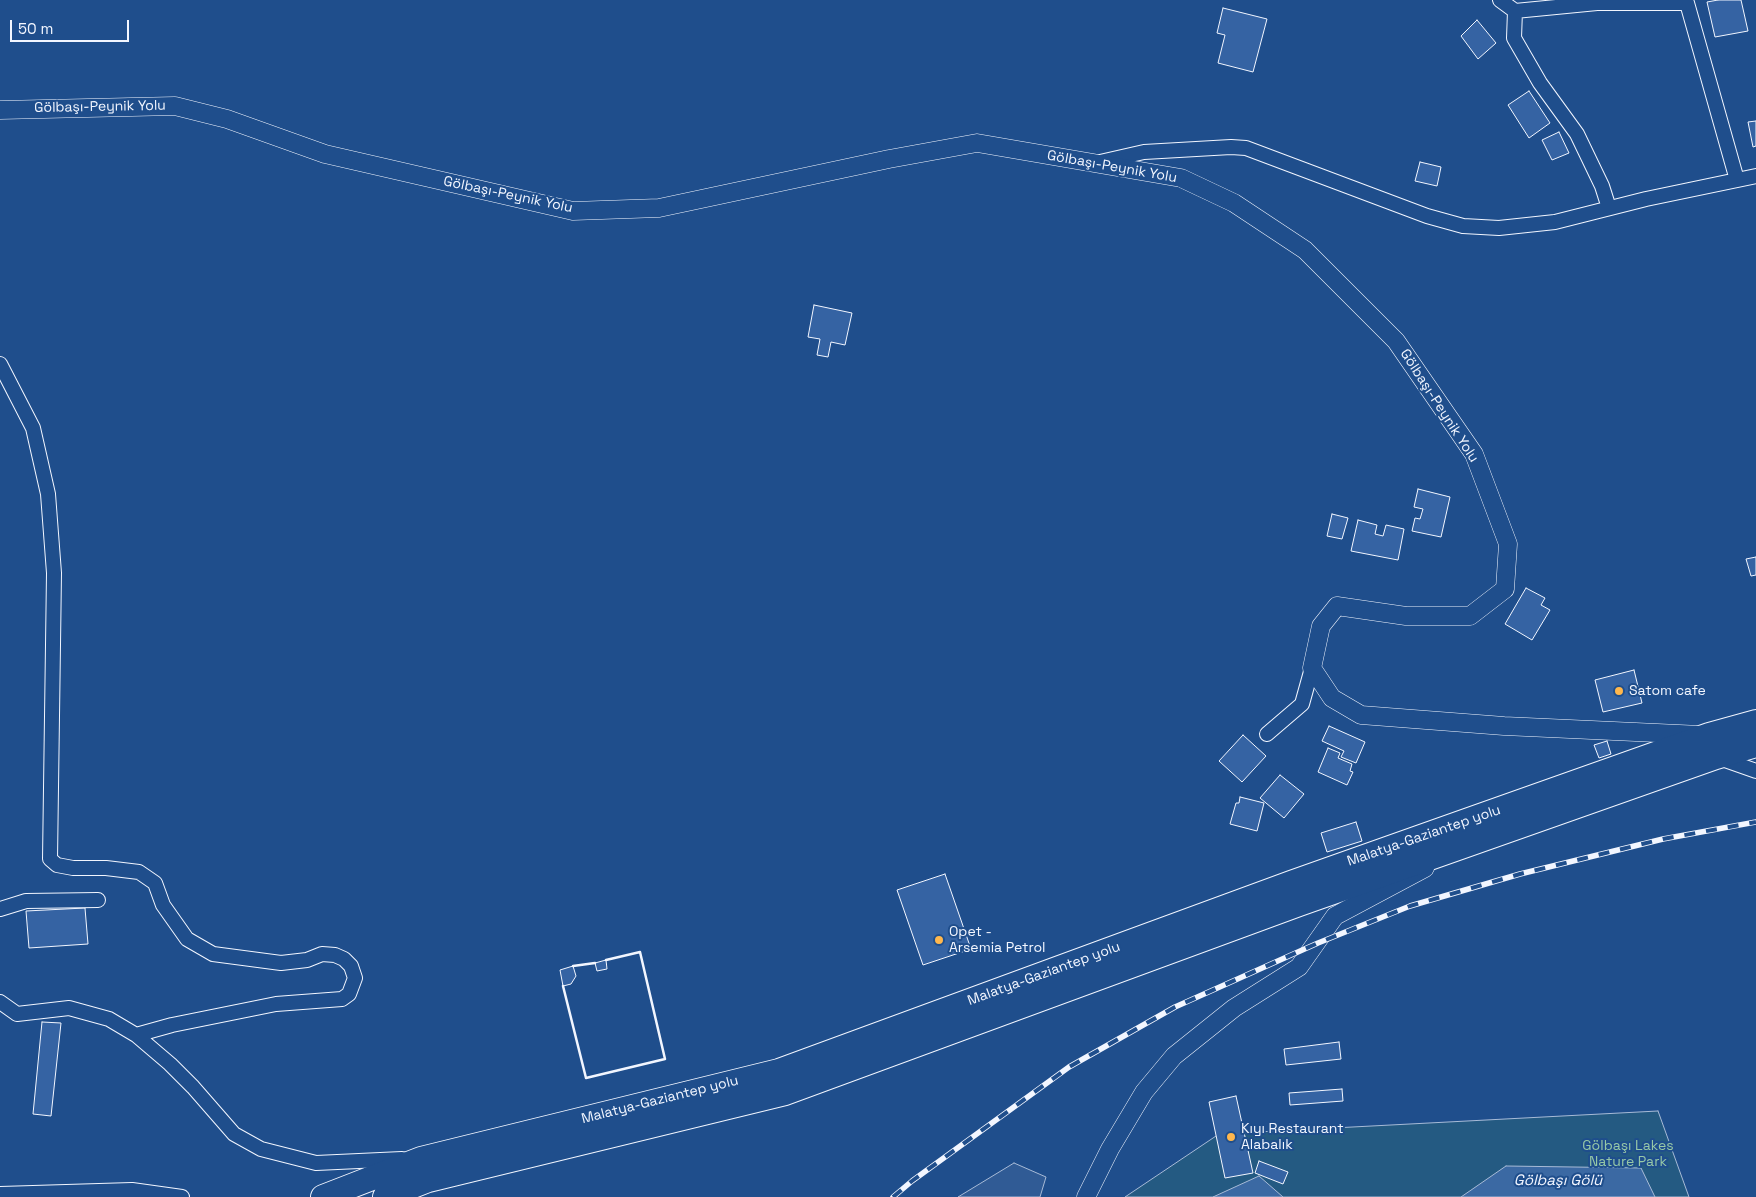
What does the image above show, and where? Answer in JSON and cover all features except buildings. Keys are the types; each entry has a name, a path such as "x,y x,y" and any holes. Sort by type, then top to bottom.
{"highway":[{"name":"Malatya-Gaziantep yolu","path":"385,1197 428,1180 785,1093 1465,845 1712,746 1756,722"},
{"name":"Malatya-Gaziantep yolu","path":"323,1197 421,1159 779,1072 1291,883 1712,746 1756,745"}],"street":[{"path":"1500,0 1516,11 1597,3 1687,3 1737,180"},
{"path":"1516,11 1514,38 1540,83 1577,134 1602,186 1609,208"},
{"name":"Gölbaşı-Peynik Yolu","path":"0,110 175,106 227,119 325,154 574,210 659,208 889,159 977,143 1181,178 1234,203 1305,250 1396,341 1474,454 1508,544 1505,589 1470,616 1406,616 1337,606 1321,626 1312,668"},
{"path":"1096,163 1144,152 1231,147 1246,148 1427,216 1463,226 1499,228 1527,227 1756,176"},
{"path":"0,364 33,428 48,494 54,572 50,859 57,865 73,868 106,868 139,872 155,884 163,905 187,939 213,954 248,961 281,964 307,960 322,954 335,955 344,959 351,966 355,978 349,994 342,999 276,1004 172,1025 136,1035"},
{"path":"1267,734 1302,704 1312,668"},
{"path":"1312,668 1332,698 1361,714 1712,746 1756,771"},
{"path":"1086,1197 1110,1149 1144,1092 1174,1056 1234,1008 1298,967 1335,916 1465,845"},
{"path":"0,909 26,901 98,900"},
{"path":"0,1002 17,1014 69,1008 109,1019 136,1035 193,1087 234,1134 261,1149 316,1163 421,1159"},
{"path":"0,1194 132,1190 182,1197"}],"green space":[{"name":"Gölbaşı Lakes Nature Park","path":"1658,1111 1689,1197 1125,1197 1219,1134"}],"shaded area":[{"path":"1014,1163 1046,1177 1040,1197 958,1197"}],"water":[{"name":"Gölbaşı Gölü","path":"1506,1166 1641,1168 1655,1197 1461,1197"},
{"path":"1259,1176 1283,1197 1213,1197"}],"railway":[{"path":"893,1197 912,1181 1069,1067 1175,1007 1318,943 1410,906 1520,874 1663,839 1756,822"}],"wall":[{"path":"563,986 586,1078 665,1059 640,952 606,960"},
{"path":"573,966 595,963"}],"place":[{"name":"Satom cafe","path":"1619,691"},
{"name":"Opet - Arsemia Petrol","path":"939,940"},
{"name":"Kıyı Restaurant Alabalık","path":"1231,1137"}]}
